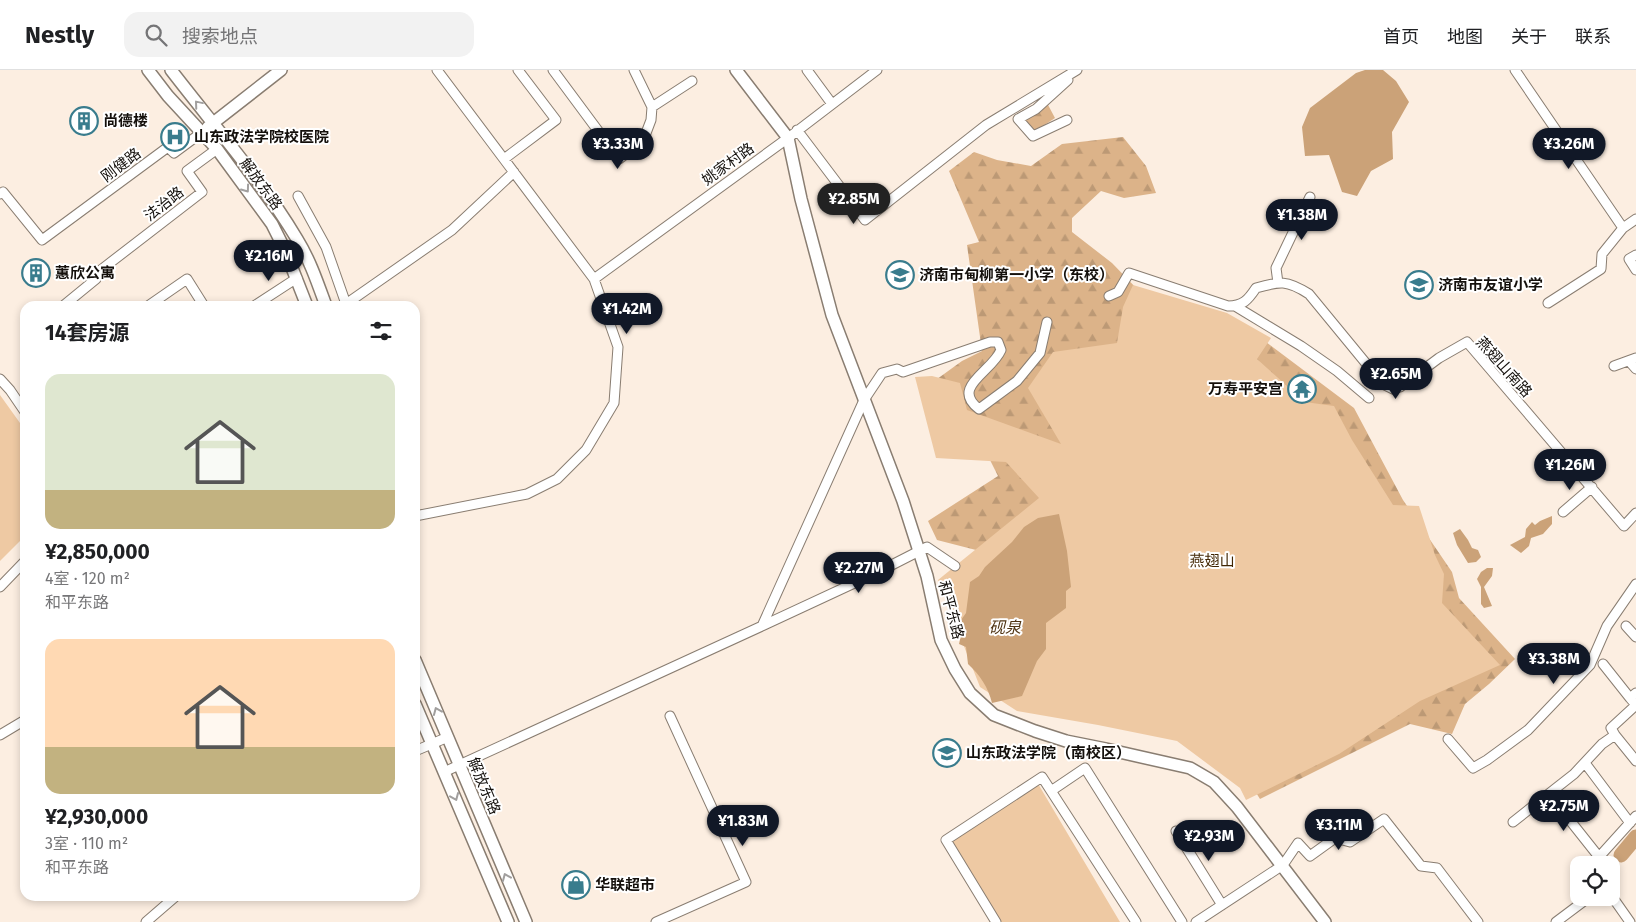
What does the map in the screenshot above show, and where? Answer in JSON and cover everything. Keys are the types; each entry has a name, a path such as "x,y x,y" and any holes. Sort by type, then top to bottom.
{"main road":[{"name":"解放东路","path":"148,70 201,133 217,149 272,224 306,301"},
{"name":"解放东路","path":"171,70 214,123 298,241 324,301"},
{"path":"201,133 281,70"},
{"path":"736,70 793,134"},
{"name":"和平东路","path":"793,134 801,199 832,315 903,501 927,576 942,640 955,669 970,694 994,715 1066,741 1106,748 1190,768 1214,782 1237,807 1283,865 1325,922"},
{"name":"解放东路","path":"420,672 526,922"},
{"name":"解放东路","path":"420,716 508,922"}],"street":[{"path":"420,515 527,494 556,479 586,450 614,403 618,347 594,279 437,70"},
{"path":"504,159 556,120 518,70"},
{"path":"553,70 619,159 643,141 651,120 652,107 634,70"},
{"path":"807,70 832,104"},
{"path":"793,134 865,220 986,125 1078,70"},
{"path":"1067,120 1033,136 1018,119 1036,108 1078,70"},
{"path":"1515,70 1623,228"},
{"name":"姚家村路","path":"594,279 793,134 873,71"},
{"path":"652,107 692,81"},
{"name":"刚健路","path":"0,194 3,192 42,240 57,231 168,147 174,154 201,133"},
{"name":"法治路","path":"70,301 95,278 202,192 187,171 217,149"},
{"path":"352,301 452,230 514,172"},
{"path":"298,196 326,247 345,301"},
{"path":"1235,306 1248,300 1256,288 1278,283 1276,268 1310,197"},
{"path":"1548,303 1601,269 1602,254 1623,228 1636,219"},
{"path":"1636,254 1630,259 1636,270"},
{"path":"1108,296 1118,292 1129,273 1220,303 1235,306 1338,371 1369,398"},
{"path":"262,301 297,278"},
{"path":"155,301 187,279 201,301"},
{"name":"燕翅山南路","path":"1278,283 1295,285 1309,294 1383,384 1393,389 1400,387 1439,358 1466,342 1624,526 1636,513"},
{"path":"762,626 864,400 882,373 897,369 903,372 990,342 998,342 1001,350 997,359 969,387 968,394 972,404 979,409 1017,381 1040,353 1047,322"},
{"path":"1614,366 1633,359 1636,369"},
{"path":"0,379 20,405"},
{"path":"1563,512 1592,488"},
{"path":"444,772 762,626 927,547 955,566"},
{"path":"0,587 20,566"},
{"path":"1448,739 1472,768 1487,760 1528,730 1590,664 1606,626 1636,584"},
{"path":"1626,626 1636,637"},
{"path":"1603,664 1634,700 1611,728 1636,761"},
{"path":"656,922 746,882 670,716"},
{"path":"0,735 20,723"},
{"path":"1513,822 1574,774 1602,744 1615,735"},
{"path":"420,749 448,737"},
{"path":"1585,763 1633,820 1603,856"},
{"path":"1052,791 1085,768 1182,922"},
{"path":"996,922 946,840 1042,777 1136,922"},
{"path":"1549,794 1595,856"},
{"path":"1196,922 1283,865 1298,843 1310,856 1335,838 1350,842 1384,819 1421,866 1437,868 1478,922"},
{"path":"1176,831 1222,905"},
{"path":"146,922 170,901"},
{"path":"1556,922 1577,906"},
{"path":"1618,906 1630,922"}],"green space":[{"path":"1047,103 1055,118 1034,132 1023,118"},
{"name":"燕翅山","path":"1123,137 1146,166 1156,193 1124,198 1101,191 1072,218 1072,232 1112,263 1141,293 1262,339 1354,408 1403,500 1452,572 1459,598 1515,659 1465,704 1452,734 1410,724 1260,799 1216,730 976,550 937,540 928,521 998,476 986,452 926,387 962,361 982,351 967,245 979,242 949,171 974,152 997,160 1031,166 1062,144"},
{"name":"燕翅山","path":"1133,285 1227,313 1271,338 1257,359 1305,402 1334,406 1352,440 1393,505 1419,506 1435,555 1444,574 1442,603 1500,665 1420,701 1339,754 1246,800 1240,788 1177,741 1017,711 980,687 938,580 1039,498 1006,462 936,458 915,377 932,376 960,383 967,410 1061,444 1028,388 1053,352 1117,343 1123,307"},
{"path":"0,395 20,423 20,541 0,561"},
{"path":"1034,777 1120,922 990,922 943,839"}],"water":[{"path":"1365,70 1383,70 1396,81 1409,102 1392,132 1393,159 1371,171 1357,196 1342,192 1329,155 1305,156 1302,127 1310,108 1356,73"},
{"name":"砚泉","path":"1059,514 1067,551 1071,587 1066,591 1066,608 1046,623 1046,649 1037,661 1022,696 992,703 983,682 968,664 966,647 959,644 963,626 961,620 966,613 970,582 979,576 985,567 1012,542 1024,527 1038,518"},
{"path":"1552,516 1552,524 1543,534 1531,538 1529,546 1521,553 1510,545 1525,537 1526,529 1532,522 1535,525"},
{"path":"1460,529 1472,548 1478,550 1481,557 1476,562 1468,563 1457,545 1453,533"},
{"path":"1487,568 1493,568 1492,576 1484,587 1492,606 1484,608 1481,604 1481,587 1477,579 1481,572"}],"waterway":[{"path":"1621,855 1636,837"}],"place":[{"name":"尚德楼","path":"84,121"},
{"name":"山东政法学院校医院","path":"175,137"},
{"name":"蕙欣公寓","path":"36,273"},
{"name":"济南市甸柳第一小学（东校）","path":"900,275"},
{"name":"济南市友谊小学","path":"1419,285"},
{"name":"万寿平安宫","path":"1302,389"},
{"name":"山东政法学院（南校区）","path":"947,753"},
{"name":"华联超市","path":"576,885"}]}
